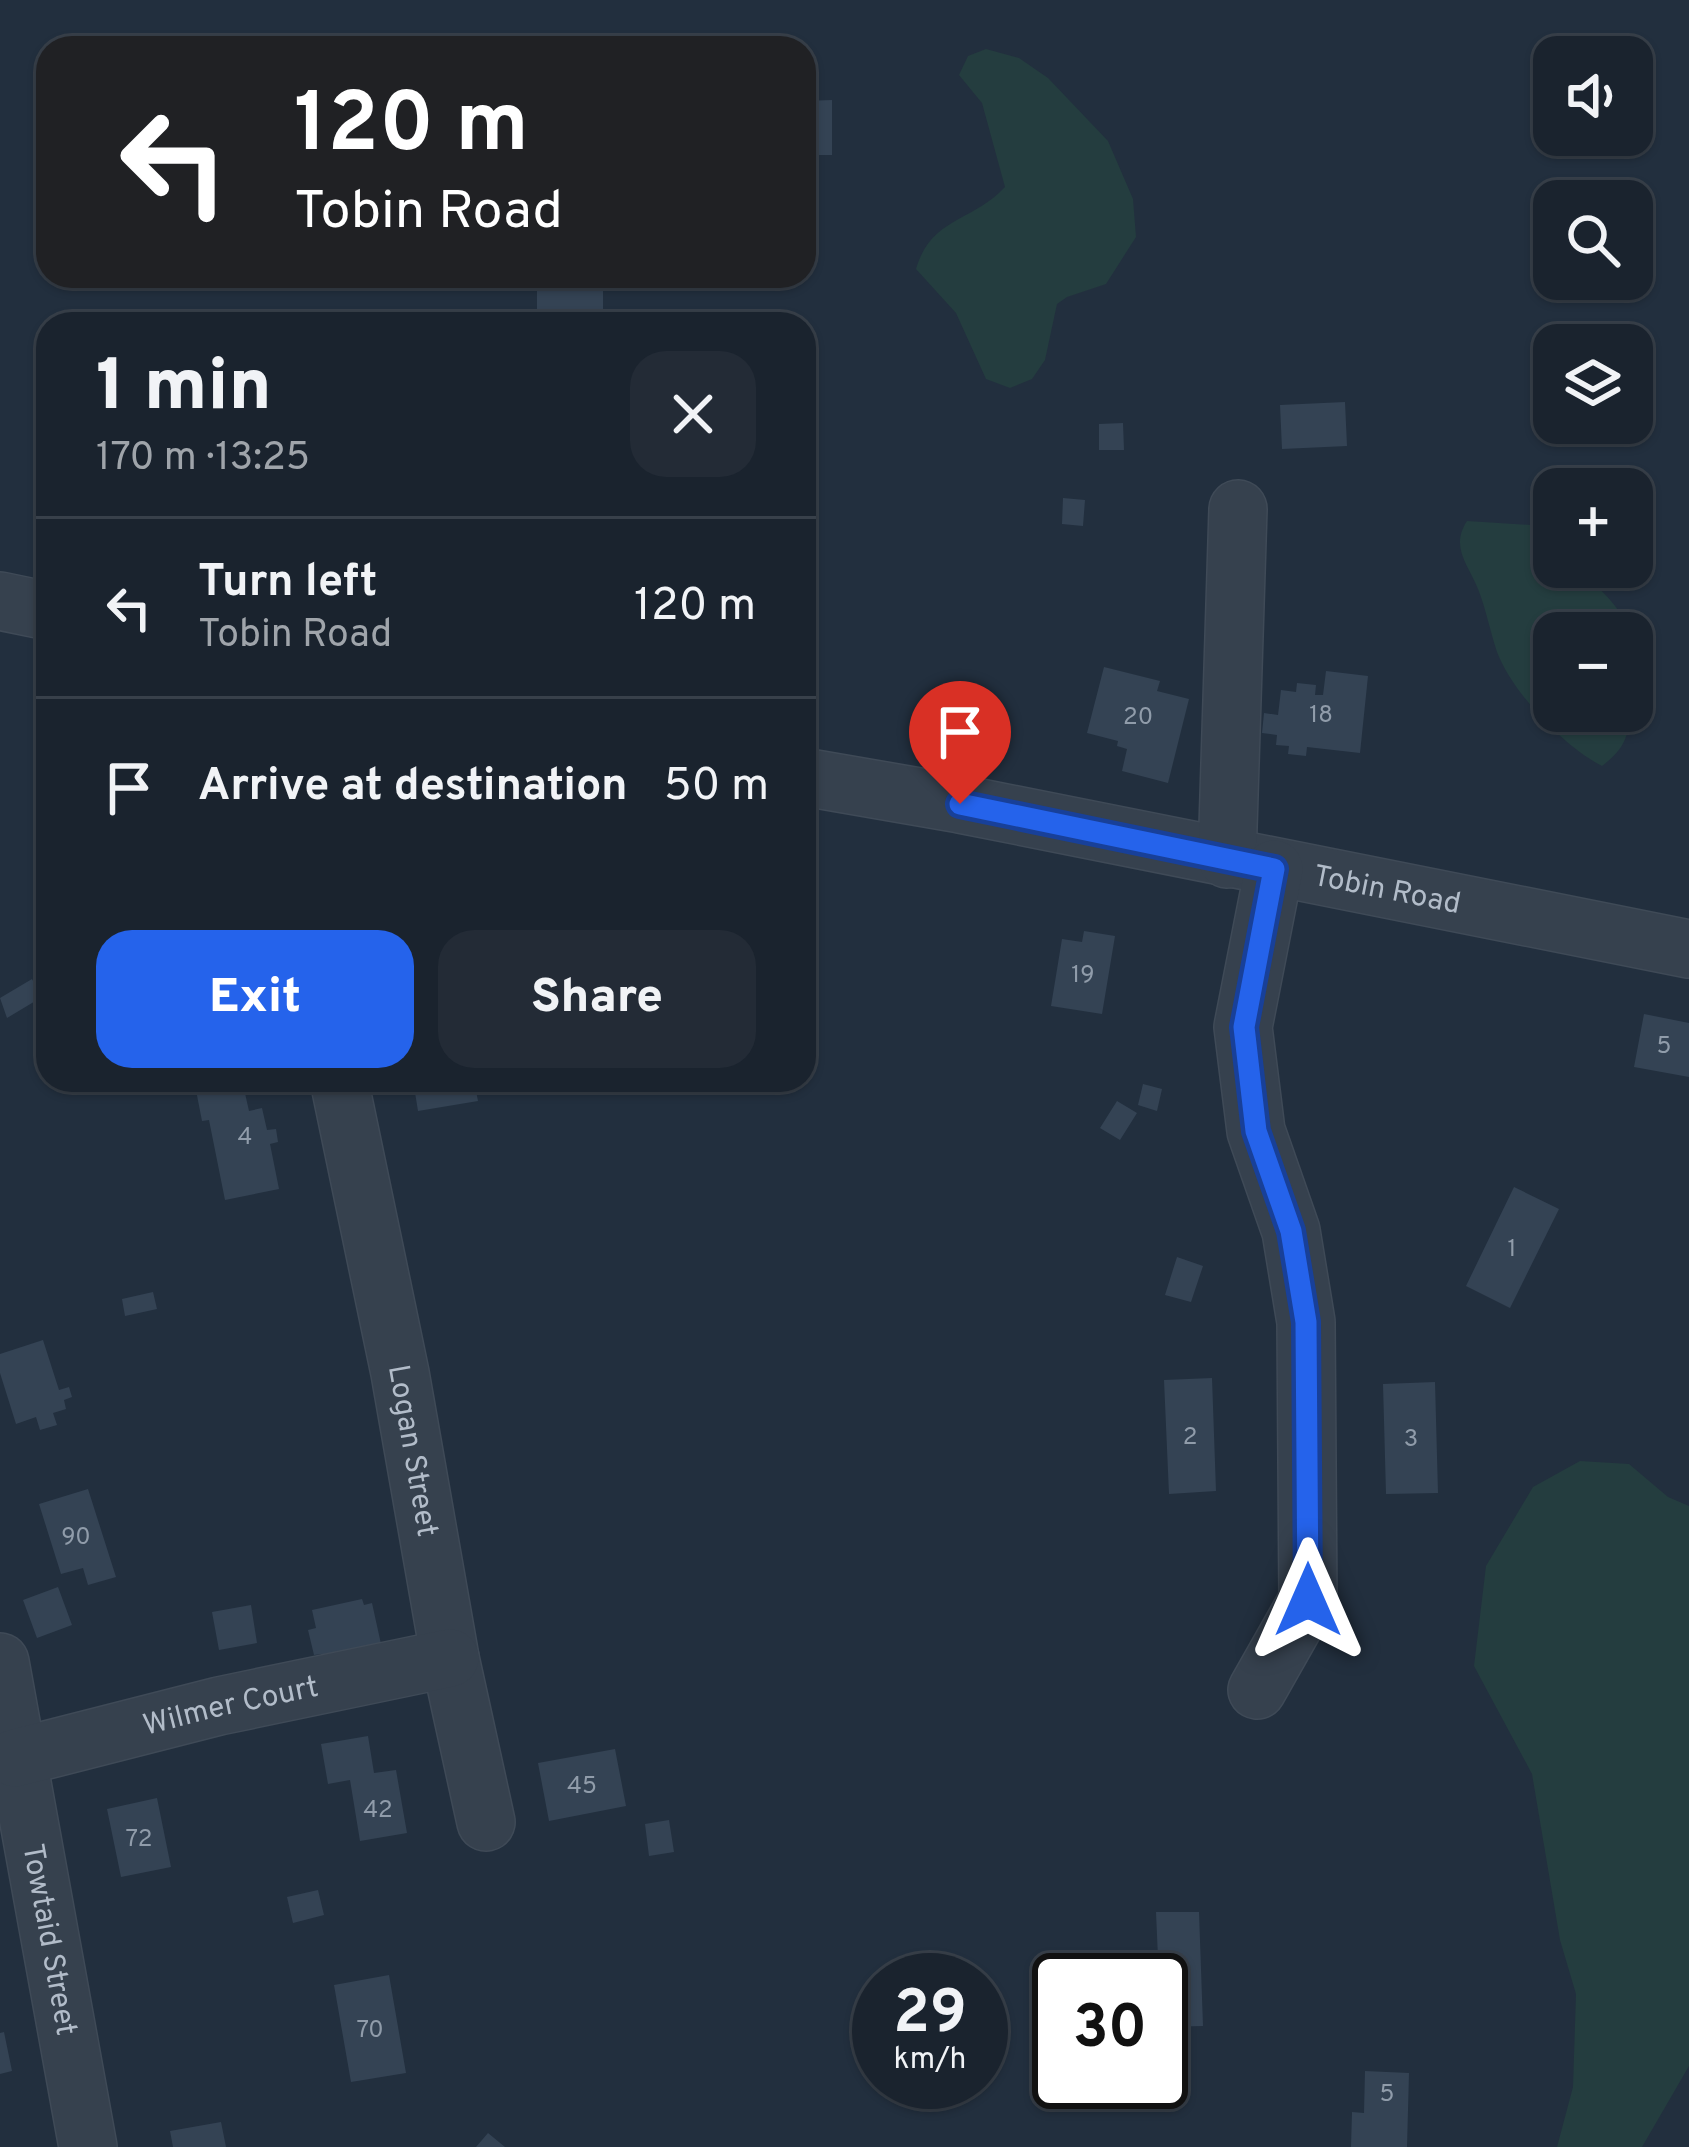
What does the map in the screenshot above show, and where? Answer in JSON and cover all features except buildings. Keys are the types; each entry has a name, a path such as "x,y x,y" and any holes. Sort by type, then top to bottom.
{"street":[{"path":"1238,509 1250,864 1244,1027 1256,1131 1291,1231 1306,1322 1308,1600 1257,1690"},
{"path":"0,601 36,608"},
{"name":"Tobin Road","path":"816,779 1689,949"},
{"name":"Logan Street","path":"341,1092 486,1822"},
{"name":"Wilmer Court","path":"15,1758 219,1706 450,1658"},
{"name":"Towtaid Street","path":"0,1662 88,2147"}],"green space":[{"path":"986,49 1019,58 1048,78 1108,141 1133,199 1136,237 1106,284 1057,304 1045,360 1032,379 1010,388 986,379 956,313 916,269 942,229 1005,187 982,103 959,75 968,56"},
{"path":"1467,521 1531,525 1533,588 1598,588 1618,612 1533,612 1533,707 1497,652 1462,555 1462,530"},
{"path":"1557,732 1627,732 1624,743 1602,766"},
{"path":"1580,1461 1629,1464 1668,1497 1689,1506 1689,2066 1642,2147 1557,2147 1573,2087 1576,1994 1560,1940 1532,1774 1474,1666 1486,1566 1533,1487"}],"route":[{"path":"960,804 1274,869 1244,1027 1256,1131 1291,1231 1306,1322 1308,1600"}]}
